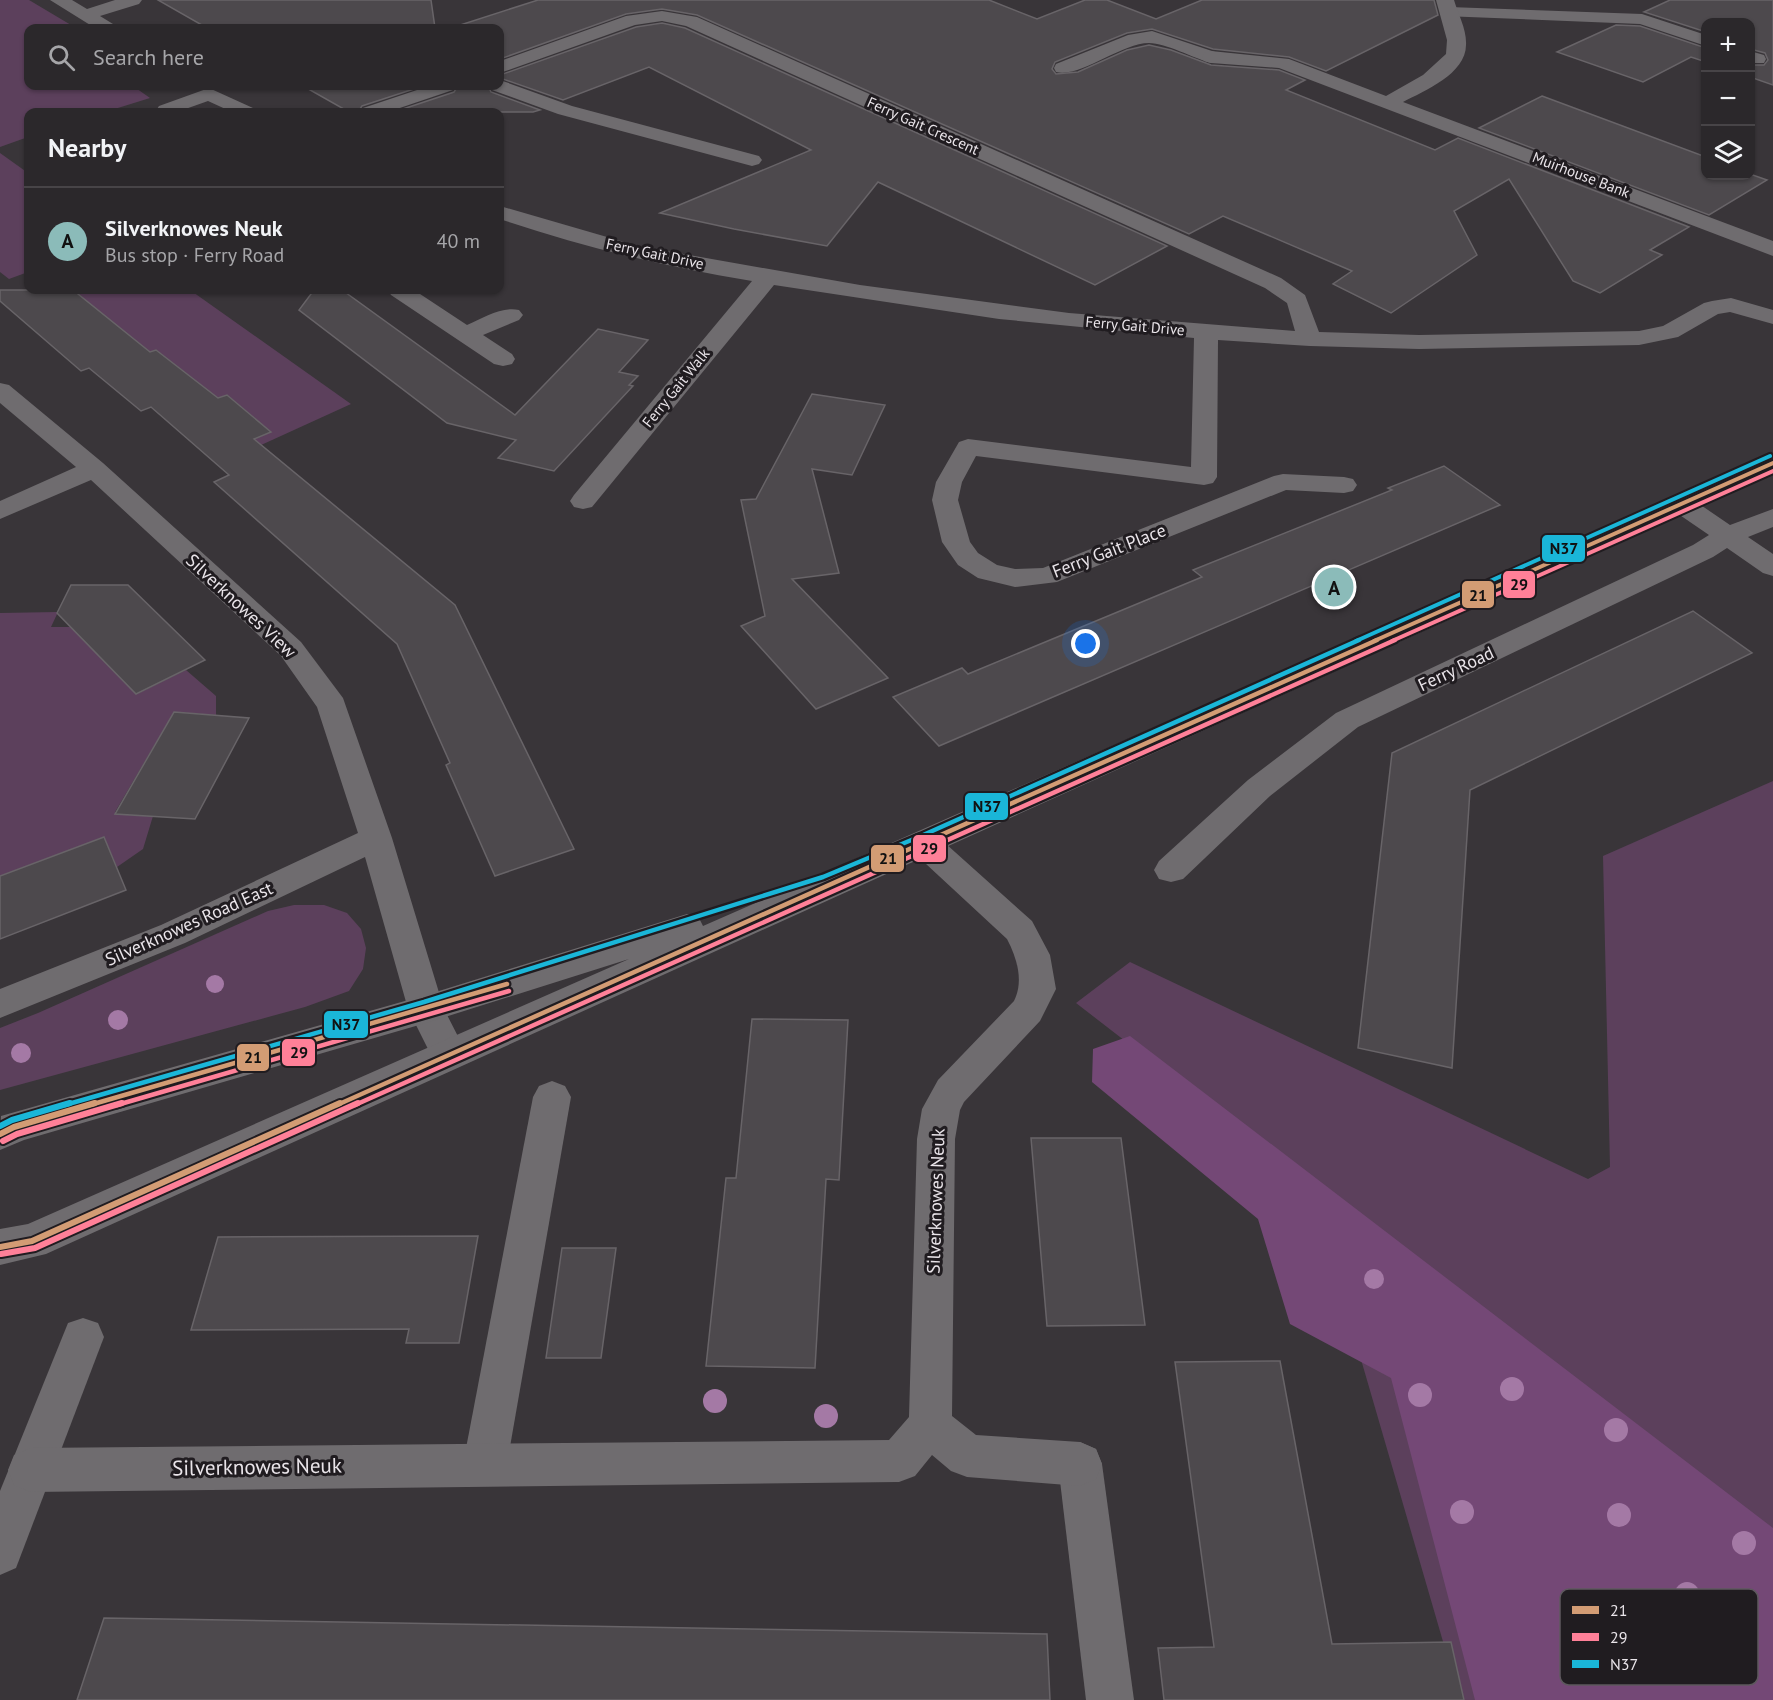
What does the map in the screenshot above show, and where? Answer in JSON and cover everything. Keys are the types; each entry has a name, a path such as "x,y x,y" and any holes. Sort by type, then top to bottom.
{"street":[{"path":"59,0 100,24"},
{"path":"85,15 133,0"},
{"path":"1388,102 1435,76 1452,61 1457,47 1447,6 1642,19 1701,39"},
{"name":"Ferry Gait Crescent","path":"504,66 632,20 662,16 691,21 1273,283 1297,300 1310,339"},
{"name":"Muirhouse Bank","path":"1064,68 1134,39 1152,37 1211,57 1282,63 1773,249"},
{"path":"504,88 565,110 752,160"},
{"path":"382,108 434,90"},
{"path":"171,108 209,94 238,108"},
{"name":"Ferry Gait Drive","path":"504,213 638,253 769,276 1060,320 1206,332 1310,339 1420,342 1639,338 1670,332 1712,308 1731,305 1773,317"},
{"name":"Ferry Gait Walk","path":"583,501 769,276"},
{"path":"405,294 503,359"},
{"path":"467,333 511,315"},
{"path":"1204,477 1206,332"},
{"name":"Silverknowes View","path":"0,390 94,469 291,649 332,705 376,838 426,1009 449,1054"},
{"name":"Ferry Gait Place","path":"1283,482 1047,576 1015,578 988,572 968,559 957,542 945,500 949,482 969,447 1204,477 1344,485"},
{"path":"0,1247 32,1240 1773,463"},
{"path":"0,511 94,469"},
{"path":"1680,503 1773,567"},
{"name":"Ferry Road","path":"1171,870 1259,788 1347,720 1703,551 1728,535 1773,517"},
{"name":"Silverknowes Road East","path":"0,1004 172,934 376,838"},
{"name":"Silverknowes Neuk","path":"30,1470 899,1461 930,1425 936,1139 941,1109 951,1090 1027,1011 1038,989 1034,955 1020,930 924,843"},
{"path":"0,1134 14,1126 426,1009 826,884"},
{"path":"485,1464 552,1097"},
{"path":"0,1552 83,1337"},
{"path":"930,1425 967,1456 1080,1464 1110,1700"}],"shaded area":[{"path":"0,0 29,0 69,24 24,24 24,90 139,90 150,98 118,108 24,108 24,138 0,147"},
{"path":"0,153 24,170 24,273 9,279 0,272"},
{"path":"78,294 196,294 351,404 237,456 229,450 271,432 227,395 186,412 201,385 156,350 119,365 67,302 81,296"},
{"path":"58,612 51,627 75,627 90,646 137,694 186,670 216,696 216,715 174,712 115,812 153,816 143,849 117,867 104,837 0,876 0,613"},
{"path":"1773,781 1773,1700 1460,1700 1310,1184 1076,1003 1130,962 1588,1179 1610,1167 1603,856"},
{"path":"294,905 324,905 347,913 361,929 366,948 363,969 349,991 305,1007 0,1090 0,1028 268,911"},
{"path":"1130,1036 1773,1528 1773,1700 1475,1700 1391,1378 1290,1324 1258,1219 1092,1082 1093,1049"}],"building":[{"path":"158,0 431,0 434,24 200,24"},
{"path":"538,0 989,0 1037,19 1085,0 1107,0 1156,19 1202,0 1434,0 1438,15 1326,71 1289,57 1213,49 1152,29 1127,33 1055,62 1052,69 1056,74 1078,72 1127,50 1149,45 1171,50 1211,65 1279,70 1305,80 1286,90 1435,150 1458,138 1689,227 1650,250 1662,255 1600,293 1573,281 1509,179 1454,211 1477,255 1391,313 1333,284 1352,271 1223,216 1189,234 697,15 662,9 626,14 504,58 504,24 463,24"},
{"path":"1670,0 1773,0 1773,85 1755,79 1755,65 1764,65 1768,60 1765,53 1755,50 1755,18 1701,18 1701,30 1644,12"},
{"path":"662,23 685,28 1167,246 1095,285 878,182 827,246 660,213 811,150 649,67 563,100 504,79 504,74 636,27"},
{"path":"1616,25 1640,26 1701,46 1701,60 1691,57 1643,82 1557,52"},
{"path":"310,90 411,90 361,108 342,108"},
{"path":"455,90 490,90 540,110 504,112 504,108 406,108"},
{"path":"1542,96 1701,155 1701,180 1755,180 1755,176 1767,180 1709,215 1479,128"},
{"path":"0,290 24,290 24,294 78,294 150,352 156,350 218,398 227,395 271,432 254,439 455,605 574,849 495,876 446,765 450,763 397,644 214,482 229,475 151,407 141,411 89,368 81,371 0,301"},
{"path":"311,294 348,294 515,415 598,329 648,340 619,372 638,376 629,385 633,386 554,471 498,458 516,440 447,423 299,310"},
{"path":"812,394 885,405 852,475 812,469 839,573 792,579 888,678 816,709 741,626 765,616 741,500 756,499"},
{"path":"1444,466 1500,505 939,746 893,697 962,668 968,674 1202,577 1193,570 1392,490 1388,488"},
{"path":"71,585 128,585 205,660 136,694 57,613"},
{"path":"1693,611 1752,653 1470,790 1452,1068 1358,1048 1392,753"},
{"path":"174,712 249,718 195,819 115,814"},
{"path":"104,837 126,890 0,939 0,876"},
{"path":"752,1019 848,1020 839,1180 826,1179 815,1368 706,1366 726,1178 736,1178"},
{"path":"1031,1138 1121,1138 1145,1325 1047,1326"},
{"path":"478,1236 459,1343 406,1343 409,1329 191,1330 218,1237"},
{"path":"562,1248 616,1248 601,1358 546,1358"},
{"path":"1280,1361 1332,1644 1451,1642 1464,1700 1164,1700 1158,1648 1214,1647 1175,1362"},
{"path":"104,1618 1047,1634 1050,1700 77,1700"}],"transit line":[{"name":"N37","path":"0,1126 12,1120 424,1002 823,877 921,836 1770,456"},
{"name":"21","path":"0,1247 32,1241 1773,463"},
{"name":"29","path":"1,1254 35,1248 1773,471"},
{"name":"21","path":"0,1134 14,1127 507,984"},
{"name":"29","path":"3,1141 17,1134 509,991"}],"place":[{"name":"Silverknowes Neuk","path":"1334,587"}]}
